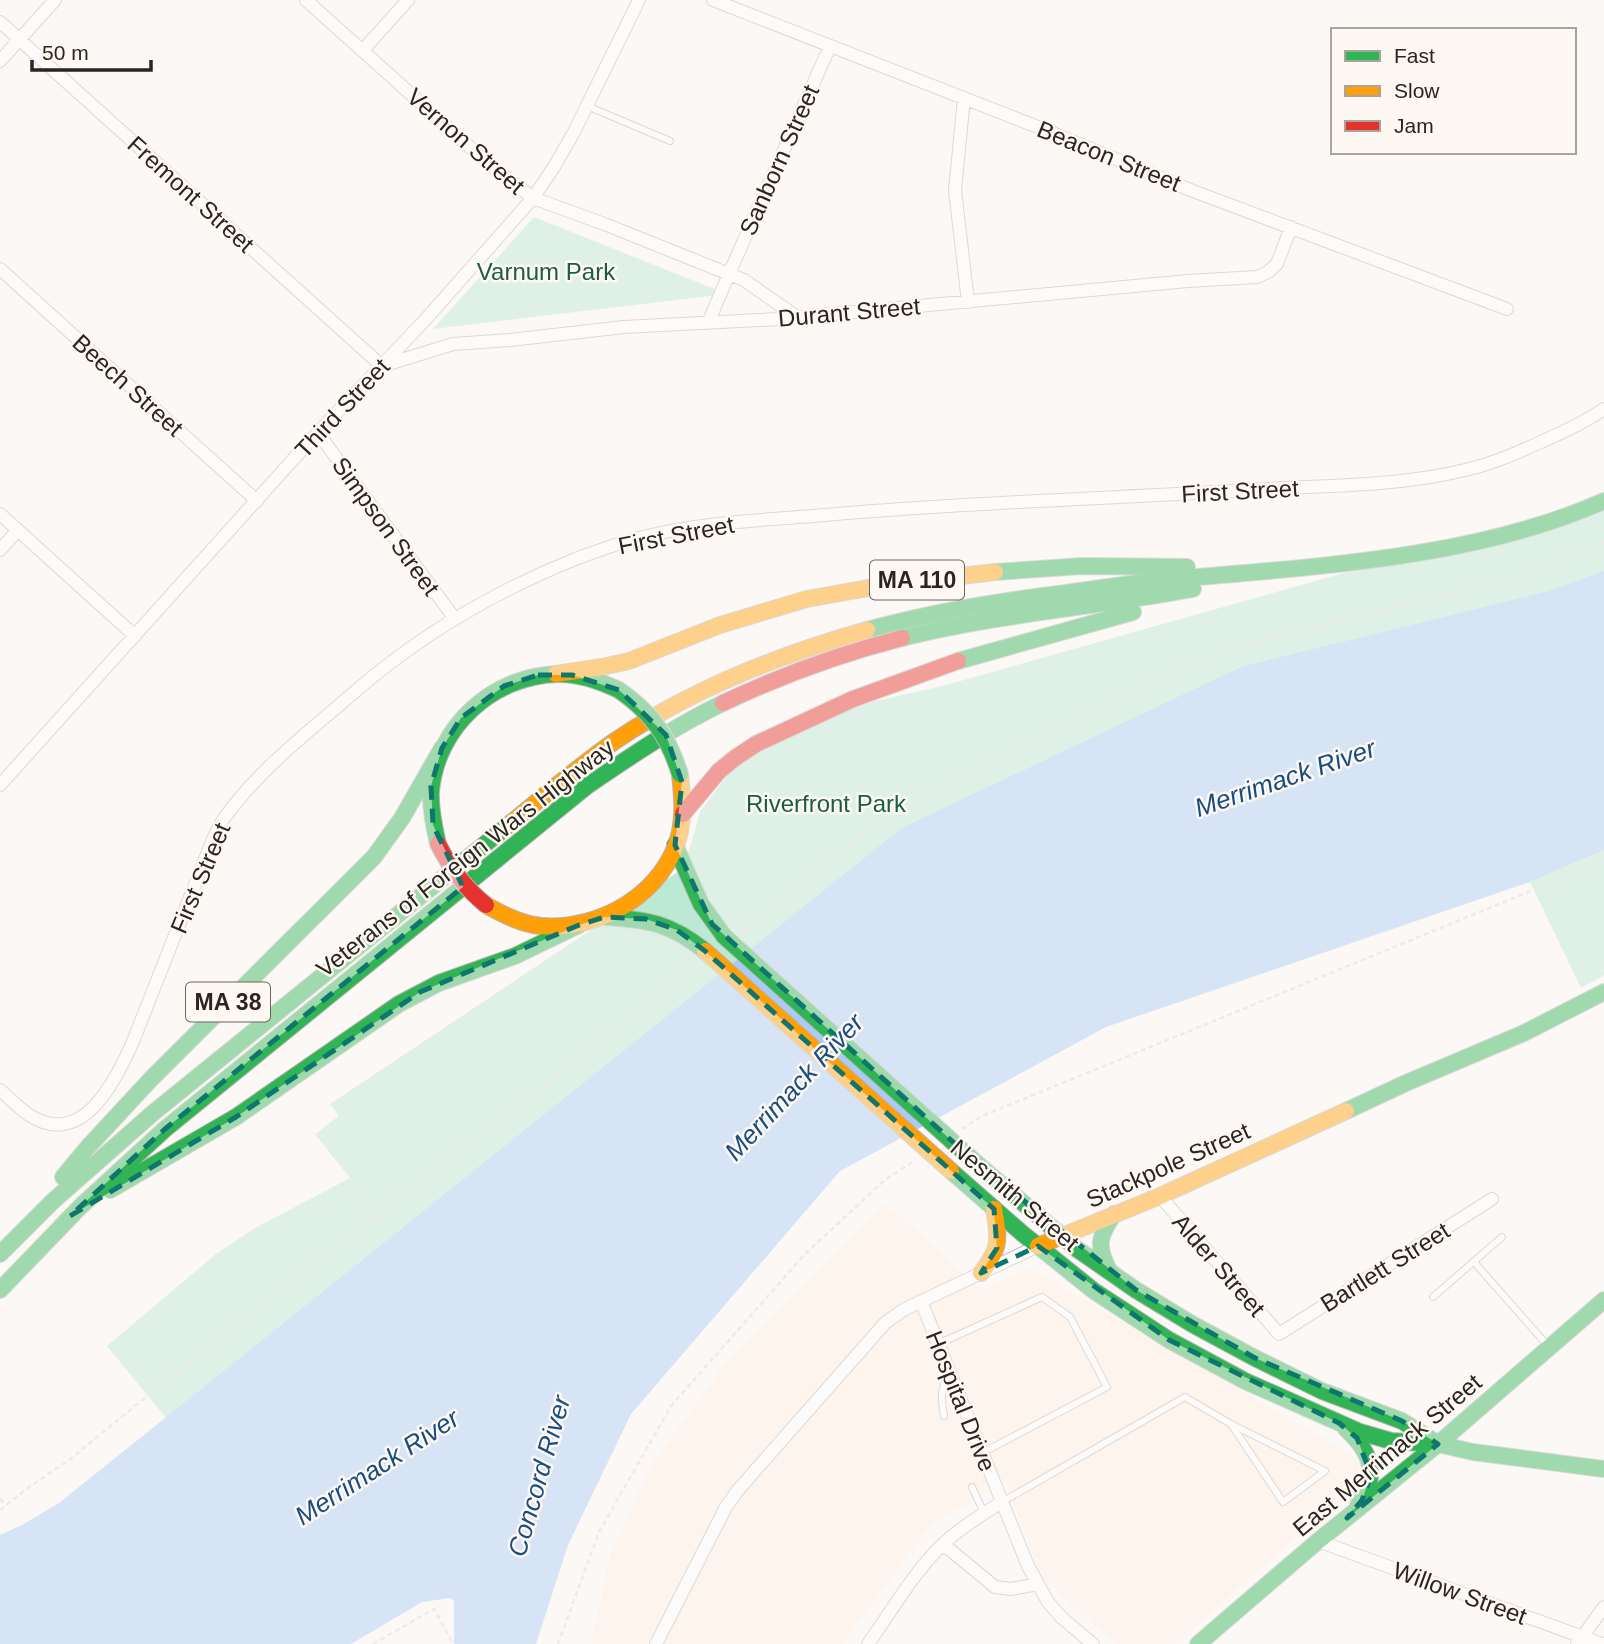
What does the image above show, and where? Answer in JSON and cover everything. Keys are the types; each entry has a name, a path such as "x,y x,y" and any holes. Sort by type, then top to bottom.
{"main road":[{"name":"Veterans of Foreign Wars Highway","path":"2,1252 53,1201 161,1106 542,797 630,732 703,691 814,645 927,615 1144,582 1291,570 1402,555 1486,540 1558,520 1604,501"},
{"name":"MA 110","path":"605,918 559,927 521,922 502,915 470,893 446,862 438,844 433,825 431,786 442,748 461,718 474,705 504,686 538,675 628,662 724,624 795,603 859,589 931,578 1095,565 1291,570"},
{"name":"Veterans of Foreign Wars Highway","path":"0,1290 70,1216 165,1129 587,786 635,752 685,722 738,695 806,666 891,640 982,622 1149,598 1291,570"},
{"name":"MA 110","path":"676,845 683,814 725,766 746,751 799,723 867,693 996,648 1291,570"},
{"path":"556,674 588,678 619,690 640,705 656,722 666,735 675,755 680,774 683,814"},
{"name":"MA 38","path":"2,1252 88,1147 137,1093 384,846 394,834 442,748"},
{"path":"605,918 631,903 653,883 676,845"},
{"name":"Nesmith Street","path":"676,845 702,908 724,936 973,1160 1077,1249 1192,1324 1322,1391 1402,1421 1438,1444"},
{"name":"Nesmith Street","path":"605,918 646,919 677,930 705,951 993,1209 1094,1290 1169,1340 1245,1381 1360,1432 1391,1441 1438,1444 1473,1452 1604,1469"},
{"path":"70,1216 132,1176 236,1116 399,1004 449,979 515,956 579,925"},
{"name":"Stackpole Street","path":"1038,1246 1160,1196 1406,1083 1524,1034 1604,992"},
{"path":"981,1273 997,1248 993,1209"},
{"path":"1111,1273 1099,1249 1104,1228 1115,1214"},
{"name":"East Merrimack Street","path":"1200,1643 1318,1541 1438,1444 1604,1300"},
{"path":"1339,1423 1365,1448 1370,1462 1368,1488 1347,1518"}],"street":[{"path":"0,61 55,0"},
{"name":"Vernon Street","path":"306,0 482,159 533,198 744,280 797,317"},
{"path":"363,50 408,0"},
{"name":"Third Street","path":"0,785 533,198 554,167 587,106 639,0"},
{"name":"Beacon Street","path":"713,0 1048,131 1193,191 1507,309"},
{"name":"Fremont Street","path":"0,22 382,366"},
{"name":"Sanborn Street","path":"729,274 830,46"},
{"path":"964,98 955,190 968,302"},
{"name":"Durant Street","path":"382,366 453,344 624,327 797,317 1257,277 1277,264 1291,227"},
{"name":"Beech Street","path":"0,269 257,500"},
{"path":"708,323 729,274"},
{"name":"First Street","path":"0,1090 30,1115 45,1122 70,1123 81,1119 90,1111 115,1079 132,1044 223,820 255,781 308,731 421,639 512,587 550,570 643,537 711,525 877,510 1348,485 1427,477 1464,471 1511,456 1570,429 1604,409"},
{"name":"Simpson Street","path":"318,433 455,619"},
{"path":"0,514 135,636"},
{"path":"0,550 18,530"},
{"name":"Alder Street","path":"1160,1196 1279,1334"},
{"name":"Bartlett Street","path":"1279,1334 1492,1199"},
{"name":"Stackpole Street","path":"656,1644 716,1525 738,1490 887,1322 905,1308 1038,1246"},
{"name":"Hospital Drive","path":"921,1301 1028,1566 1048,1602 1062,1618 1093,1644"},
{"path":"867,1644 916,1575 943,1544 964,1526 1002,1502"},
{"name":"Willow Street","path":"1318,1541 1579,1640 1602,1644"},
{"path":"943,1544 995,1587 1011,1590 1038,1584"},
{"path":"1579,1640 1604,1607"}],"lane":[{"path":"587,106 670,141"},
{"path":"1433,1297 1502,1237"},
{"path":"1474,1262 1549,1348"},
{"path":"938,1344 1042,1297 1070,1317 1107,1387 982,1453"},
{"path":"944,1416 942,1387 950,1373"},
{"path":"1002,1502 1185,1397 1231,1424 1325,1471 1283,1502 1231,1424"},
{"path":"972,1486 985,1513"}],"path":[{"path":"332,1202 349,1192 362,1202 372,1221"},
{"path":"0,1499 7,1505"},
{"path":"373,1644 434,1609 453,1644"}],"highlighted area":[{"path":"538,675 572,675 619,690 666,735 682,782 675,845 712,924 973,1160 1136,1290 1255,1358 1402,1421 1438,1444 1347,1518 1362,1500 1371,1475 1357,1438 1339,1423 1169,1340 1038,1246 981,1273 997,1248 994,1209 705,951 677,930 646,919 605,917 579,925 420,992 236,1117 70,1216 165,1129 463,887 433,825 431,786 442,748 461,718 504,686"}],"shaded area":[{"path":"886,1204 983,1290 1030,1268 1352,1455 1359,1465 1359,1478 1350,1492 1174,1644 1115,1644 1040,1575 1006,1481 930,1526 842,1644 591,1644 610,1556 650,1467 725,1364"}],"green space":[{"name":"Varnum Park","path":"534,217 727,294 433,329"},
{"name":"Riverfront Park","path":"1604,502 1604,572 180,1435 107,1346 216,1254 255,1228 350,1178 315,1134 339,1116 330,1104 684,868 700,812 744,753 798,719 946,685"},
{"path":"1604,850 1604,975 1581,988 1530,882"}],"water":[{"path":"1604,571 1604,850 1530,882 1106,1027 840,1171 631,1414 568,1545 536,1644 454,1644 454,1601 450,1598 422,1602 351,1644 0,1644 0,1535 59,1503 906,826 1241,667 1549,591"}],"traffic: fast":[{"path":"867,630 941,612 1016,600 1157,581 1346,563 1453,547 1556,520 1604,501"},
{"path":"995,572 1082,566 1187,567"},
{"path":"902,638 974,623 1193,589"},
{"path":"958,661 1133,612"},
{"path":"438,844 431,798 436,767 444,746 472,709 511,684 533,677 557,674 581,676 619,690"},
{"path":"619,690 641,707 657,726 670,748 680,774"},
{"path":"0,1290 80,1207 165,1129 587,786 670,731 723,703"},
{"path":"63,1177 151,1079 374,857 402,818 442,748"},
{"path":"0,1254 53,1201 153,1113 511,823"},
{"path":"675,845 701,904 724,936"},
{"path":"605,917 634,920 670,929 705,951"},
{"path":"110,1190 236,1117 399,1004 439,983 515,956 579,925"},
{"path":"724,936 973,1160"},
{"path":"1346,1111 1524,1033 1604,992"},
{"path":"973,1160 1077,1249 1136,1290 1255,1358 1322,1391 1402,1421 1435,1442"},
{"path":"951,1171 1094,1291 1169,1340 1245,1381 1360,1432 1391,1441 1438,1444 1473,1452 1604,1469"},
{"path":"1109,1270 1102,1254 1101,1241 1114,1214"},
{"path":"1198,1644 1318,1541 1438,1444 1604,1300"},
{"path":"1346,1429 1362,1447 1370,1465 1369,1484 1358,1505"}],"traffic: slow":[{"path":"556,674 629,661 720,625 807,599 879,586 995,572"},
{"path":"511,823 615,741 674,705 768,662 867,630"},
{"path":"486,905 526,923 563,926 607,915 627,904 661,873 672,854 682,817 680,774"},
{"path":"705,951 951,1171"},
{"path":"1038,1246 1160,1196 1346,1111"},
{"path":"981,1273 997,1243 994,1209"}],"traffic: jam":[{"path":"723,703 811,666 902,638"},
{"path":"683,814 719,771 756,744 853,699 958,661"},
{"path":"438,844 459,877 486,905"}],"water label":[{"name":"Merrimack River","path":"1285,778"},
{"name":"Merrimack River","path":"794,1087"},
{"name":"Merrimack River","path":"377,1467"},
{"name":"Concord River","path":"539,1476"}]}
